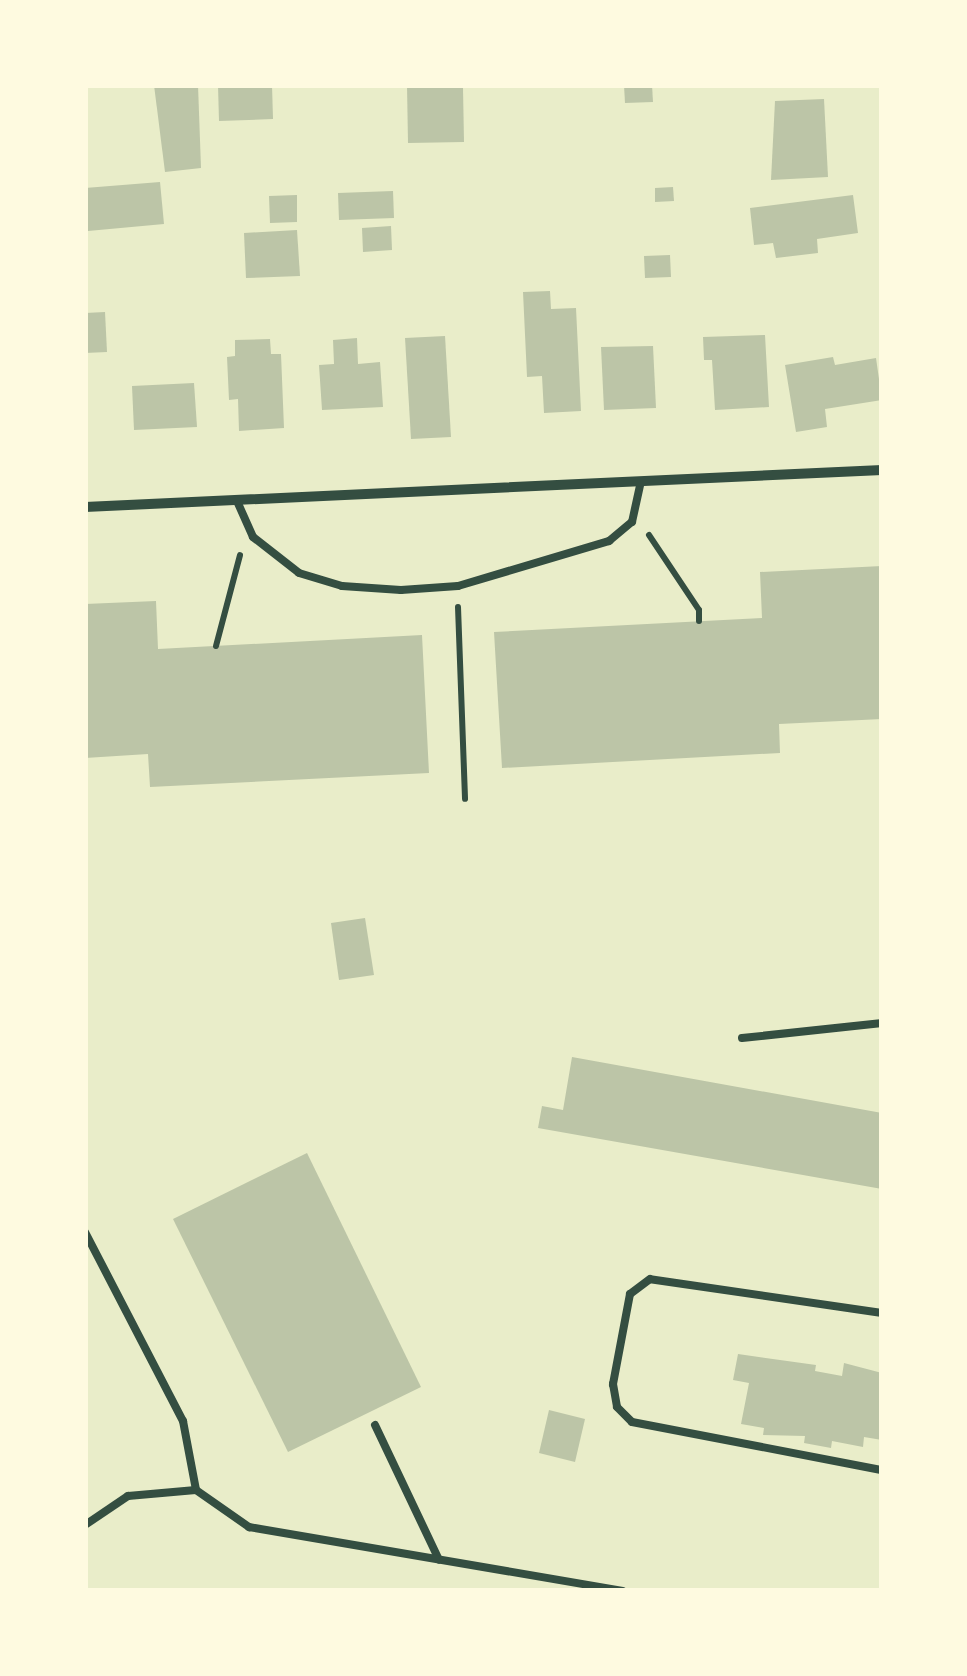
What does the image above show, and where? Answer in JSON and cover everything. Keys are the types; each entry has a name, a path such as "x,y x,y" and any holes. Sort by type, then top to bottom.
{"street":[{"path":"85,507 882,470"}],"lane":[{"path":"237,500 253,538 298,573 342,586 458,586 609,541 632,522 641,482"},
{"path":"742,1038 882,1023"},
{"path":"85,1232 183,1421 196,1490"},
{"path":"882,1313 650,1279 630,1294 613,1384 617,1407 632,1422 882,1470"},
{"path":"375,1425 439,1560"},
{"path":"85,1525 128,1496 196,1490 249,1527 624,1591"}],"path":[{"path":"632,522 653,537 699,610 699,622"},
{"path":"216,646 234,562 253,538"},
{"path":"458,586 465,799"}],"building":[{"path":"154,85 198,85 201,168 165,172"},
{"path":"218,85 272,85 273,119 219,121"},
{"path":"407,85 463,88 464,142 408,143"},
{"path":"624,85 652,85 653,102 625,103"},
{"path":"824,99 828,177 771,180 775,101"},
{"path":"160,182 164,224 88,231 85,188"},
{"path":"673,187 674,201 655,202 655,188"},
{"path":"393,191 394,218 339,220 338,193"},
{"path":"297,195 297,222 270,223 269,196"},
{"path":"853,195 858,233 817,239 818,253 776,258 773,243 754,245 750,208"},
{"path":"391,226 392,250 363,252 362,228"},
{"path":"297,230 300,276 246,278 244,233"},
{"path":"670,255 671,277 645,278 644,256"},
{"path":"550,291 551,309 576,308 581,411 544,413 542,376 527,377 523,292"},
{"path":"105,312 107,352 85,353 85,313"},
{"path":"765,335 769,407 715,410 712,360 704,360 703,337"},
{"path":"445,336 451,437 411,439 405,338"},
{"path":"357,338 358,364 380,362 383,407 322,410 319,365 334,364 333,340"},
{"path":"270,339 271,354 281,354 284,428 239,431 238,399 229,400 227,357 235,356 235,340"},
{"path":"653,346 656,408 604,410 601,347"},
{"path":"833,357 835,365 876,358 882,400 825,409 827,427 796,432 785,365"},
{"path":"194,383 197,427 134,430 132,386"},
{"path":"882,566 882,719 779,724 780,753 502,768 494,632 762,618 760,572"},
{"path":"156,601 158,649 422,635 429,773 150,787 148,754 85,758 85,604"},
{"path":"365,918 374,975 339,980 331,923"},
{"path":"572,1057 882,1113 882,1189 538,1128 542,1106 563,1110"},
{"path":"307,1153 421,1387 288,1452 173,1219"},
{"path":"738,1354 816,1365 815,1371 842,1376 844,1363 882,1373 882,1440 864,1437 863,1447 832,1441 831,1448 804,1443 805,1436 763,1435 764,1428 741,1424 749,1383 733,1380"},
{"path":"549,1410 585,1419 575,1462 539,1453"}]}
